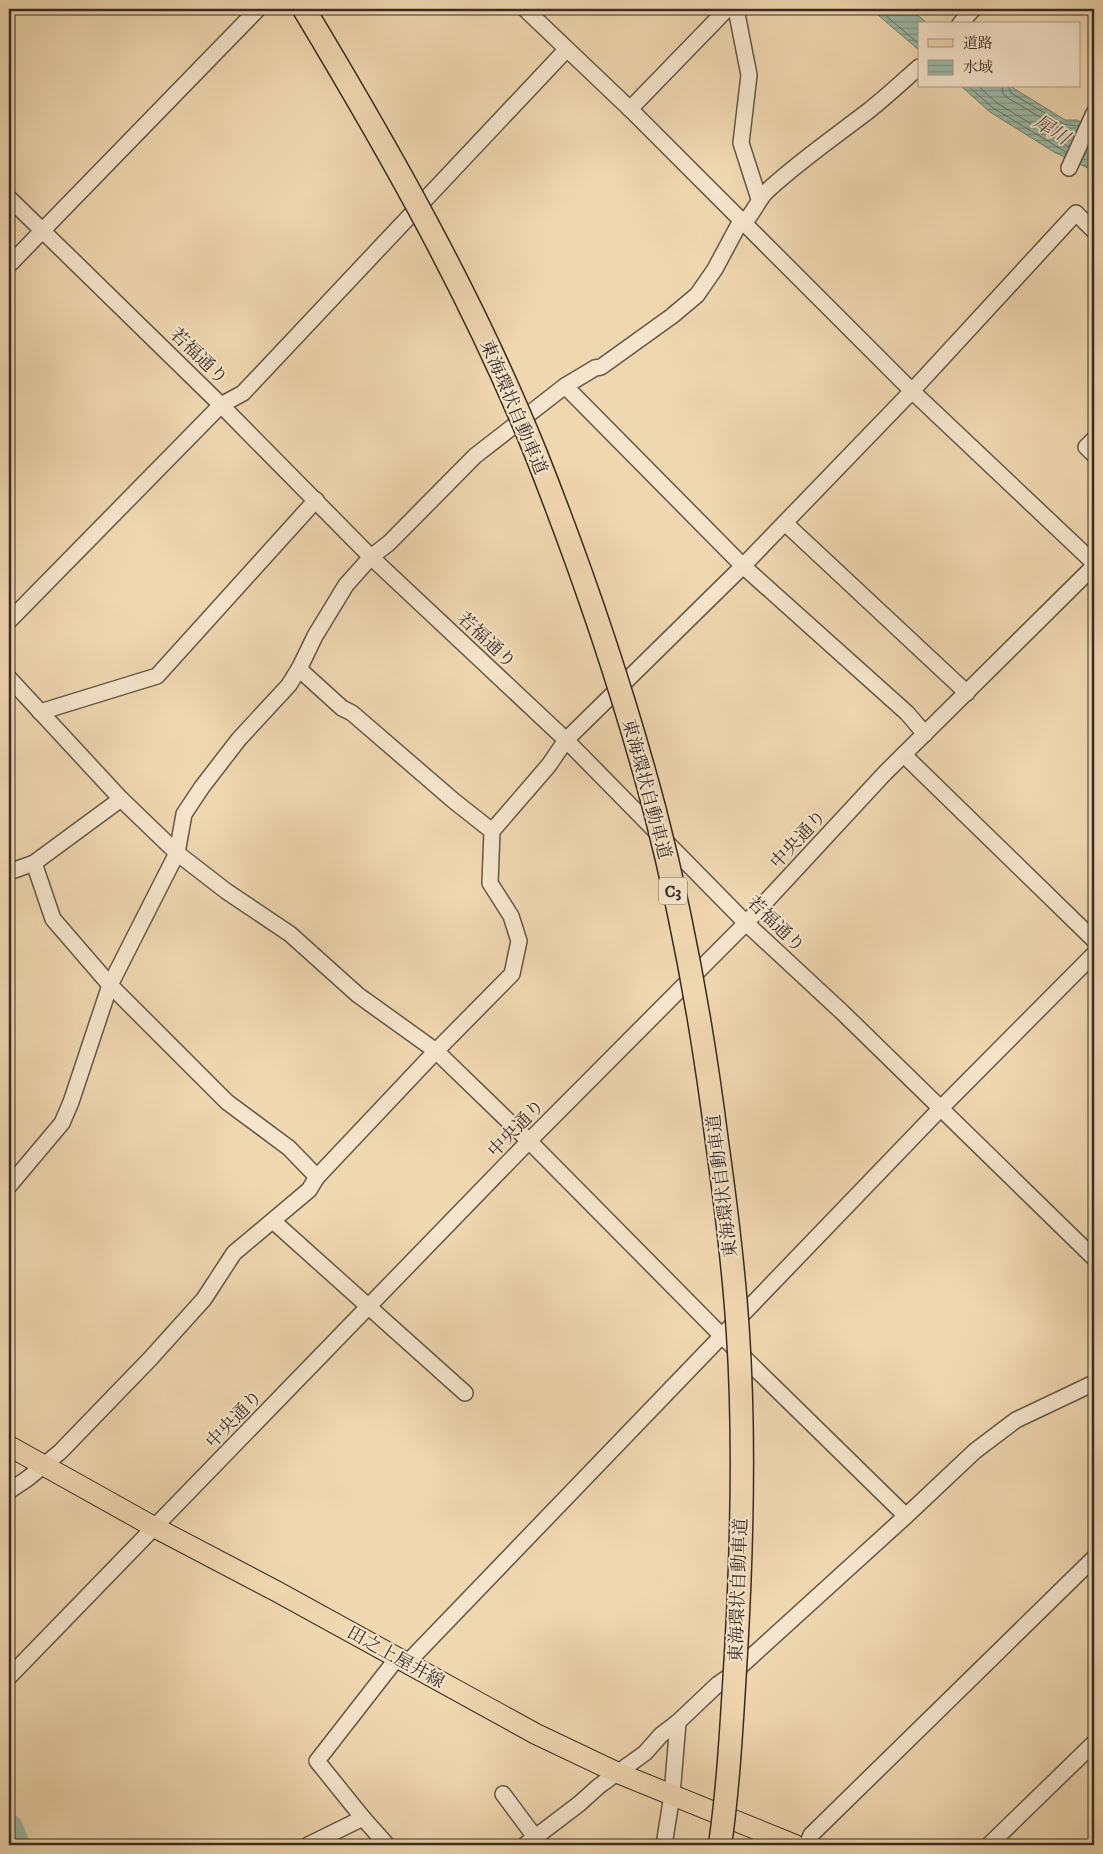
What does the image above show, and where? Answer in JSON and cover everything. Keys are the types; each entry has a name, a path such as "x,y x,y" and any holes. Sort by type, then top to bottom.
{"highway":[{"name":"東海環状自動車道","path":"304,9 358,98 420,209 476,318 535,451 580,572 622,696 655,813 683,936 712,1102 727,1216 738,1336 742,1456 741,1576 733,1704 720,1845"}],"main road":[{"name":"田之上屋井線","path":"9,1446 154,1527 267,1586 536,1734 618,1773 795,1845"}],"street":[{"path":"9,265 258,9"},
{"path":"525,9 630,110 912,392 1094,565 925,734 907,713 743,566 566,386"},
{"path":"630,110 727,9"},
{"path":"736,9 750,75 741,143 759,198"},
{"path":"962,22 973,9"},
{"path":"9,621 221,405 243,392 566,50"},
{"path":"9,1186 62,1123 71,1102 110,985 177,853 184,814 238,739 289,685 315,636 346,585 371,557 389,543 475,456 566,386 595,368 601,367 672,316 697,295 715,269 738,226 743,224 759,198 868,111 918,68"},
{"path":"1069,168 1094,114"},
{"name":"若福通り","path":"9,198 221,405 371,557 566,740 746,923 942,1108 1094,1258"},
{"path":"9,1491 27,1480 60,1452 150,1360 204,1298 234,1253 309,1190 317,1177 512,974 519,941 510,916 490,883 492,831 549,765 566,740 743,566 912,392 1076,213 1094,231"},
{"path":"1094,439 1086,447 1094,455"},
{"path":"40,712 157,676 316,500"},
{"path":"785,523 967,693"},
{"path":"299,668 342,708 352,713 454,802 492,831"},
{"path":"9,678 121,799 177,853 226,891 290,934 358,994 436,1051 906,1516"},
{"name":"中央通り","path":"9,1678 529,1141 746,923 925,734"},
{"path":"904,755 1094,940"},
{"path":"9,872 34,864 121,799"},
{"path":"34,864 53,918 110,985 227,1102 289,1148 317,1177"},
{"path":"387,1845 317,1761 402,1660 722,1336 1094,954"},
{"path":"273,1220 466,1393"},
{"path":"503,1794 530,1841 599,1786 645,1753 661,1735 678,1722 717,1684 730,1676 975,1451 1016,1420 1094,1383"},
{"path":"807,1845 812,1835 1094,1558"},
{"path":"664,1845 672,1795 678,1722"},
{"path":"989,1845 1094,1743"},
{"path":"308,1845 363,1818"}],"water":[{"path":"871,9 911,9 926,22 918,22 918,49"},
{"name":"犀川","path":"963,88 1013,88 1065,120 1077,120 1094,129 1094,171 1054,152 990,112"}],"waterway":[{"path":"9,1828 16,1845"}]}
